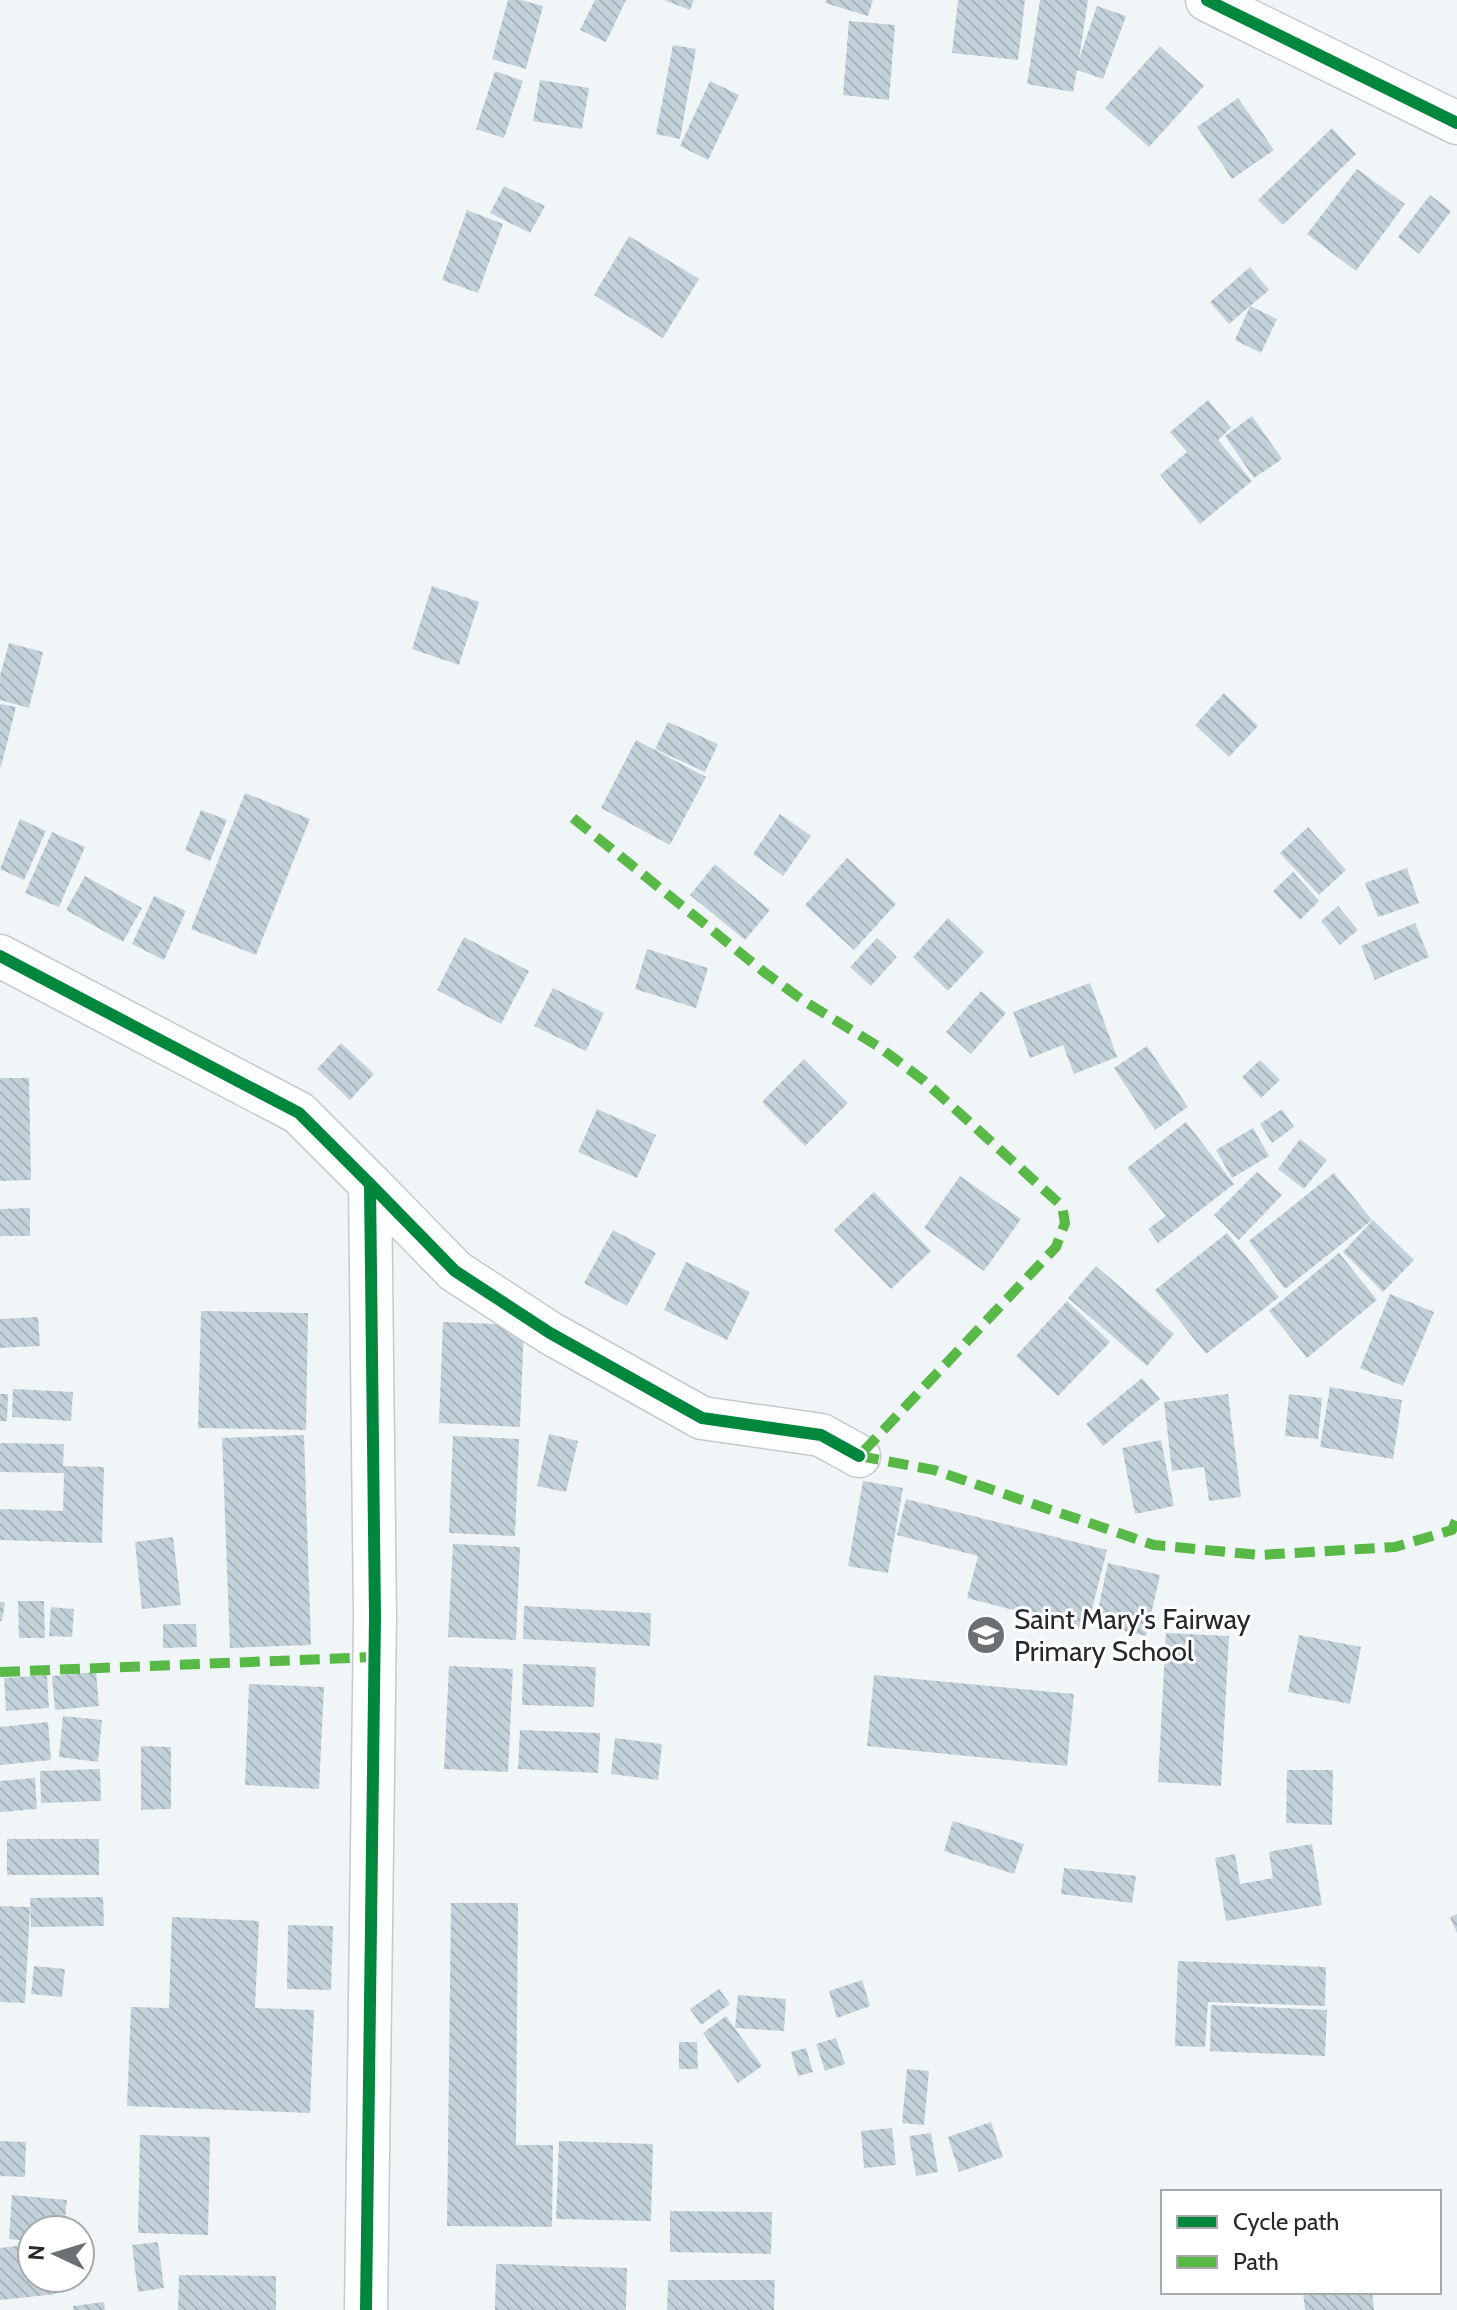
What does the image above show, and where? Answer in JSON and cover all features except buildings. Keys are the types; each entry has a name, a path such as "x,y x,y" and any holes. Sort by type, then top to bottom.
{"street":[{"path":"1207,0 1457,123"},
{"path":"0,956 299,1113 455,1271 550,1333 702,1418 821,1435 859,1456"},
{"path":"366,2310 375,1617 370,1184"}],"marked path":[{"path":"573,818 764,972 804,1001 879,1047 923,1080 1062,1206 1065,1223 1056,1247 859,1456"},
{"path":"859,1456 934,1470 1154,1545 1259,1555 1395,1547 1452,1530 1457,1518"},
{"path":"0,1672 375,1657"}],"cycle path":[{"path":"1207,0 1457,123"},
{"path":"0,956 299,1113 370,1184 375,1617 366,2310"},
{"path":"370,1184 455,1271 550,1333 702,1418 821,1435 859,1456"}],"place":[{"name":"Saint Mary's Fairway Primary School","path":"986,1635"}]}
